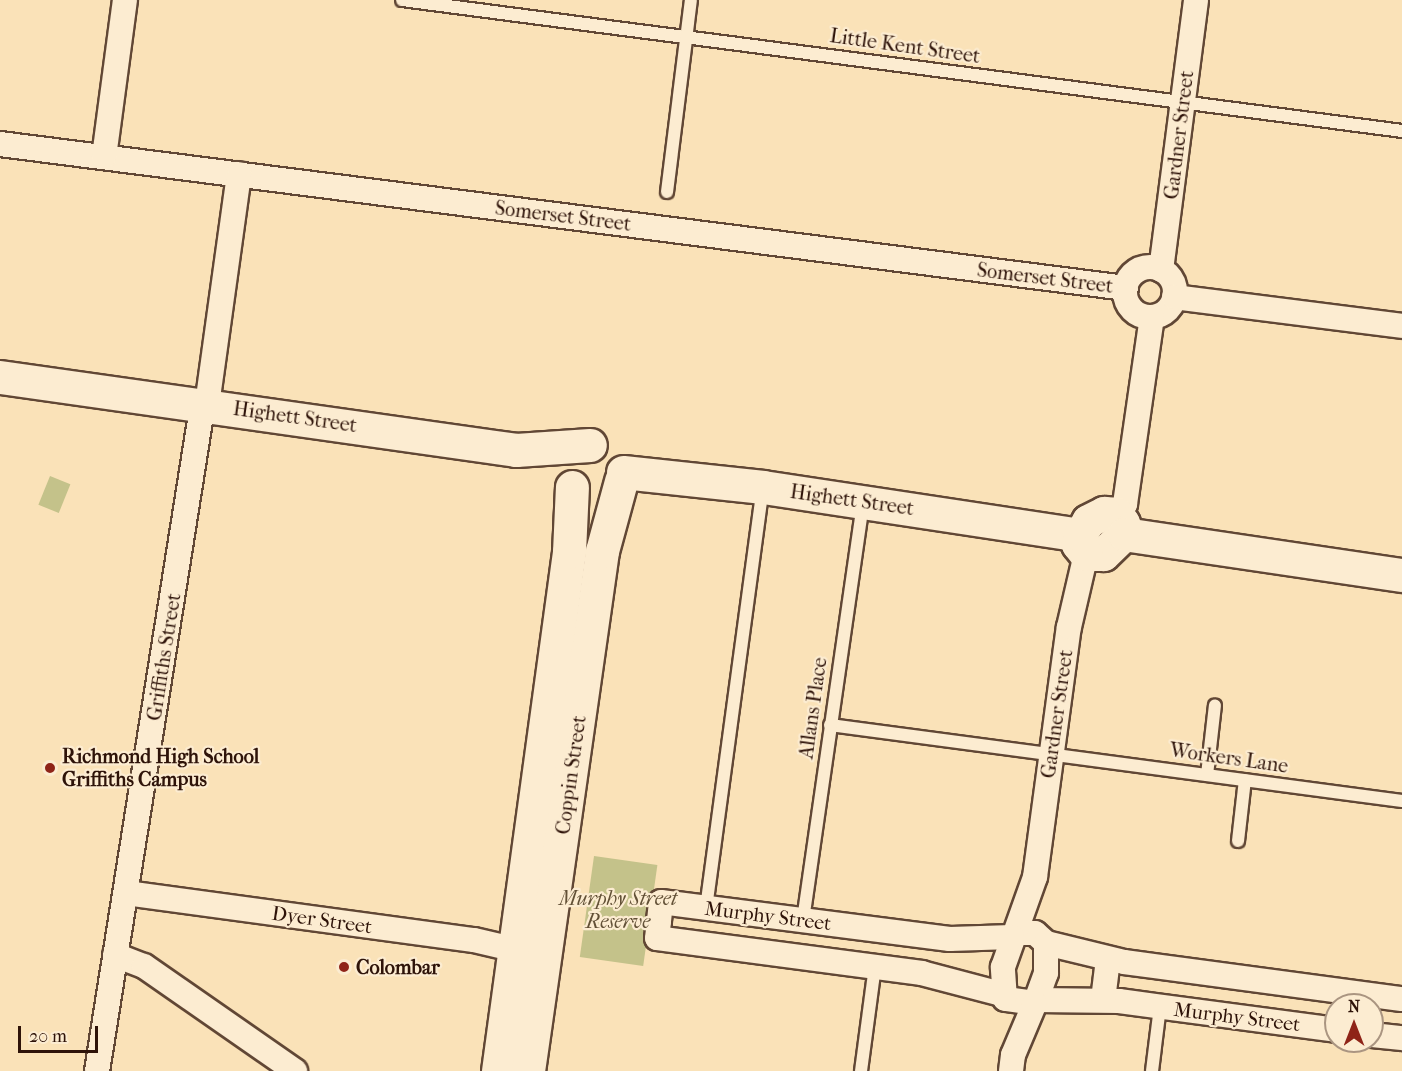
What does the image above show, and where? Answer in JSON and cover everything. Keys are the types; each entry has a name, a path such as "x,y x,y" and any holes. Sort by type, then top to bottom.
{"street":[{"path":"104,157 125,0"},
{"name":"Gardner Street","path":"1161,270 1196,0"},
{"name":"Somerset Street","path":"0,144 238,174 663,220 1126,288"},
{"name":"Griffiths Street","path":"97,1071 204,413 238,174"},
{"path":"1139,270 1161,270 1172,282 1174,297 1166,311 1152,317 1132,309 1126,288 1139,270"},
{"path":"1174,297 1402,326"},
{"path":"1083,544 1103,554 1120,524 1125,504 1152,317"},
{"name":"Highett Street","path":"0,377 499,462 540,471 571,485"},
{"name":"Highett Street","path":"0,394 204,413 516,450 590,445"},
{"path":"590,445 613,450 622,477 615,491 598,498 586,498 571,485 571,459 590,445"},
{"name":"Highett Street","path":"622,477 763,487 863,501 1083,544"},
{"name":"Coppin Street","path":"528,1071 602,551 622,477"},
{"name":"Coppin Street","path":"498,1071 517,950 570,552 571,485"},
{"path":"1120,524 1402,575"},
{"name":"Gardner Street","path":"1005,997 1003,967 1035,877 1083,544"},
{"name":"Gardner Street","path":"1035,877 1045,941 1046,973 1036,1002"},
{"name":"Dyer Street","path":"126,893 474,940 517,950"},
{"name":"Murphy Street","path":"1324,1028 1103,1000 1036,1002 1005,997 939,976 657,938 661,902 944,938 1035,933 1045,941 1108,959 1402,999"},
{"path":"939,976 944,938"},
{"path":"115,955 144,966 294,1071"},
{"path":"1103,1000 1108,959"},
{"path":"1005,997 1012,1063"},
{"path":"1012,1063 1036,1002"},
{"path":"1384,1036 1402,1038"}],"lane":[{"name":"Little Kent Street","path":"402,0 1402,132"},
{"path":"667,192 691,0"},
{"path":"706,908 763,487"},
{"name":"Allans Place","path":"803,920 863,501"},
{"path":"1207,775 1215,705"},
{"name":"Workers Lane","path":"830,725 1402,801"},
{"path":"1238,841 1245,780"},
{"path":"861,1071 875,966"},
{"path":"1152,1071 1160,1007"}],"green space":[{"path":"50,476 70,484 59,513 38,505"},
{"name":"Murphy Street Reserve","path":"594,856 657,865 643,966 580,957"}],"place":[{"name":"Richmond High School Griffiths Campus","path":"50,768"},
{"name":"Colombar","path":"344,967"}]}
